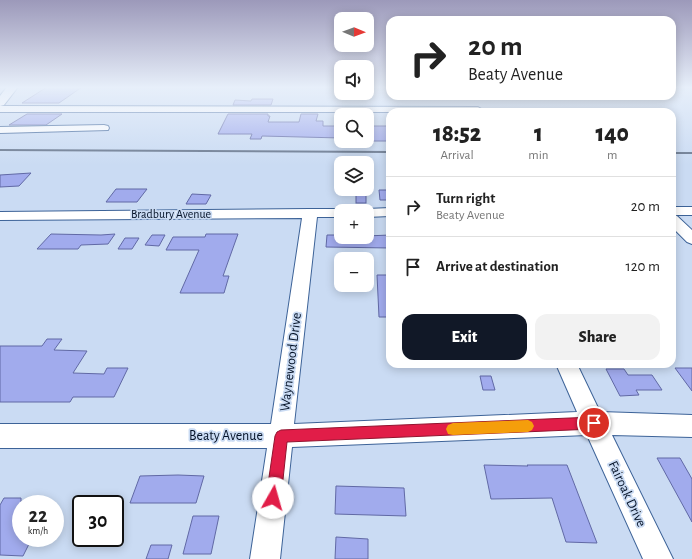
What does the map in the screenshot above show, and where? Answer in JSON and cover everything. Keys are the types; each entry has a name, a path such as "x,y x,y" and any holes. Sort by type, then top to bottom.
{"street":[{"path":"0,130 104,128"},
{"path":"676,211 692,211"},
{"path":"374,213 386,212"},
{"name":"Bradbury Avenue","path":"0,216 334,213"},
{"name":"Waynewood Drive","path":"265,559 310,214"},
{"path":"676,223 692,239"},
{"name":"Fairoak Drive","path":"568,368 658,559"},
{"name":"Beaty Avenue","path":"0,436 281,436 594,423 692,426"}],"building":[{"path":"27,114 62,114 46,125 9,125"},
{"path":"228,114 268,114 268,116 270,116 268,122 299,122 301,114 318,114 316,121 323,121 323,126 334,126 334,138 262,136 261,139 250,139 252,134 218,134"},
{"path":"374,126 386,126 386,141 374,141"},
{"path":"31,173 19,186 0,187 0,175"},
{"path":"116,189 147,189 137,202 106,202"},
{"path":"379,190 386,190 386,200 380,200"},
{"path":"192,194 211,195 206,204 186,204"},
{"path":"356,196 366,196 366,203 356,203"},
{"path":"51,234 115,234 108,244 81,245 78,249 37,249"},
{"path":"206,234 238,234 223,276 229,276 224,293 180,293 199,250 166,250 173,237 205,237"},
{"path":"152,235 165,235 159,246 145,245"},
{"path":"327,235 334,235 334,244 374,244 374,236 386,235 386,248 326,247"},
{"path":"125,238 139,238 132,249 118,249"},
{"path":"377,275 386,275 386,317 379,317"},
{"path":"47,339 62,339 54,350 87,351 73,373 104,374 107,368 128,368 114,397 73,397 70,402 0,402 0,346 42,346"},
{"path":"675,368 692,368 692,391"},
{"path":"606,369 624,369 628,375 652,375 662,390 636,390 639,395 620,396"},
{"path":"480,376 491,376 495,390 483,390"},
{"path":"657,458 680,458 692,479 692,522"},
{"path":"484,465 567,465 597,543 566,542 552,498 491,499"},
{"path":"140,476 204,476 196,503 130,503"},
{"path":"336,486 404,488 406,516 335,514"},
{"path":"4,498 12,498 12,547 28,547 23,556 0,555 0,505"},
{"path":"193,516 219,516 211,554 183,554"},
{"path":"336,537 368,539 368,559 335,559"},
{"path":"151,545 172,545 168,559 146,559"}],"railway":[{"path":"0,150 386,152"},
{"path":"676,153 692,153"}],"slow traffic":[{"path":"453,429 528,426"}],"route":[{"path":"273,498 281,436 594,423"}]}
